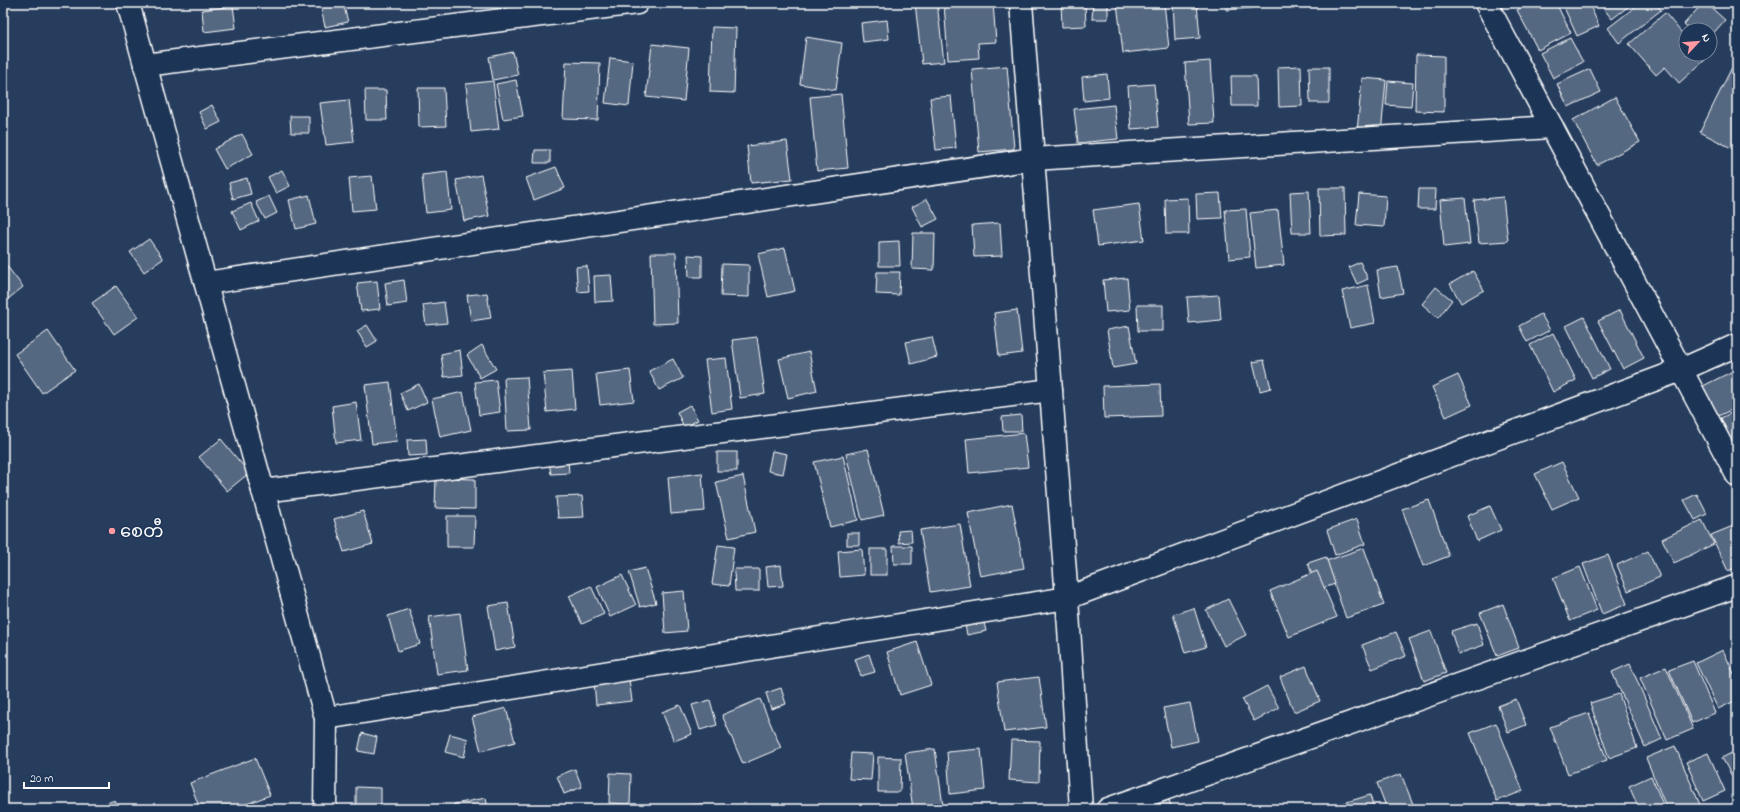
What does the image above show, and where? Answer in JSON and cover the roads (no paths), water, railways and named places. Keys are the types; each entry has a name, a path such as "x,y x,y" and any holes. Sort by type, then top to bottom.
{"street":[{"path":"128,3 326,718 325,809"},
{"path":"145,65 637,3"},
{"path":"1021,3 1067,598 1081,809"},
{"path":"1486,3 1737,475"},
{"path":"206,283 1033,159 1552,127"},
{"path":"326,718 1067,598 1681,370 1737,345"},
{"path":"263,491 1051,390"},
{"path":"1108,809 1737,586"}],"place":[{"name":"စေတီ","path":"112,531"}]}
